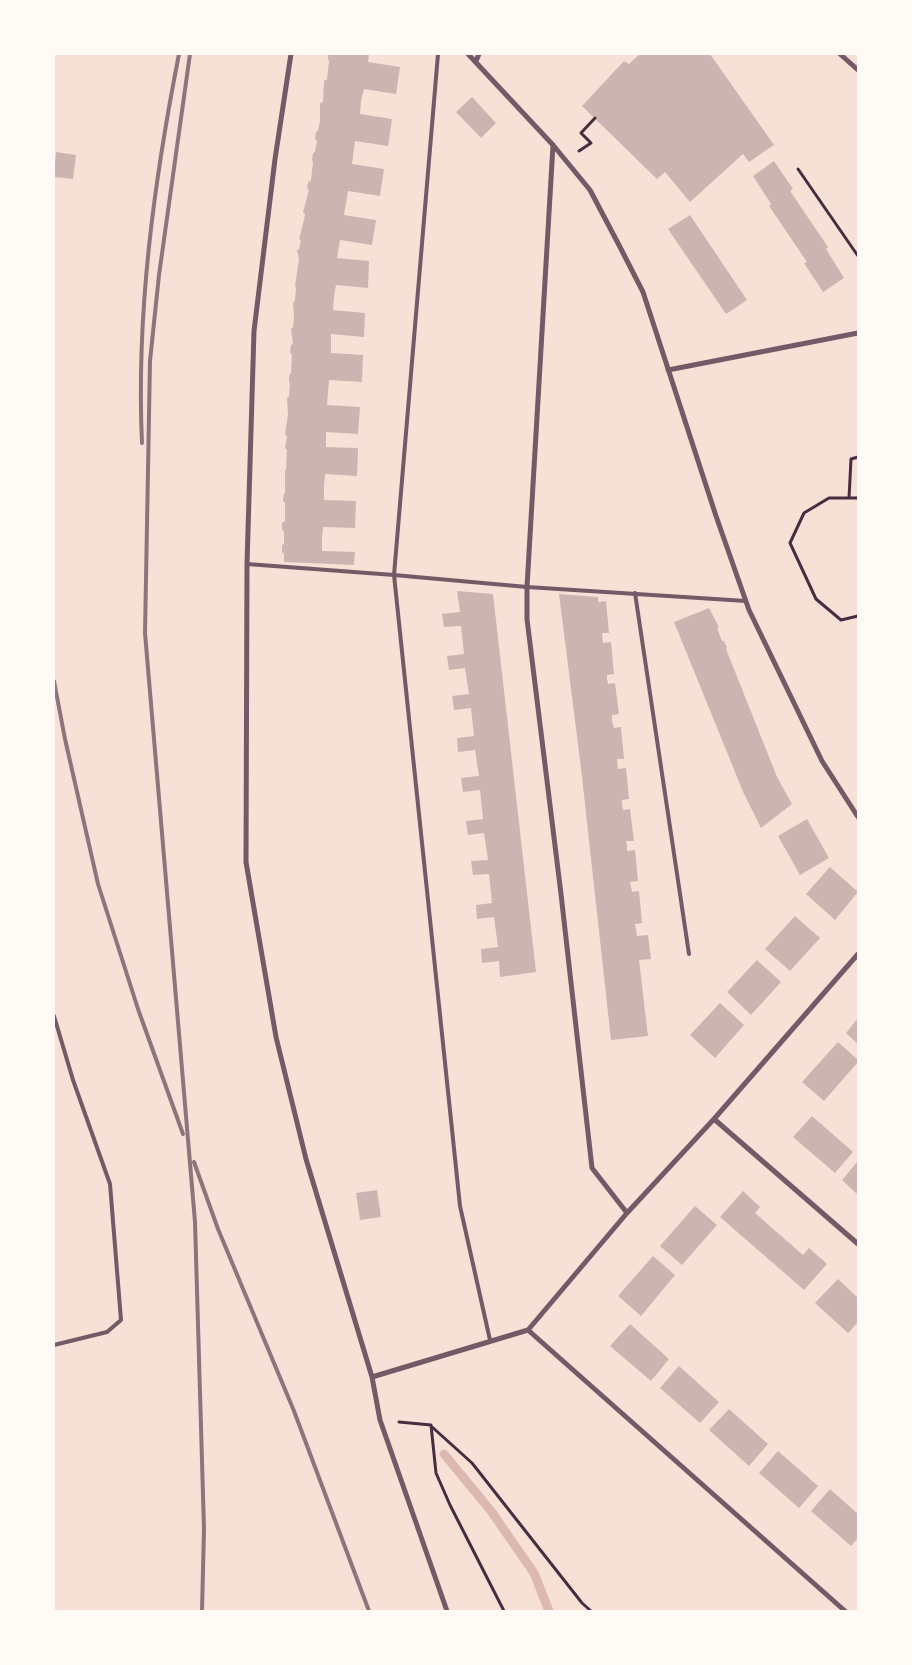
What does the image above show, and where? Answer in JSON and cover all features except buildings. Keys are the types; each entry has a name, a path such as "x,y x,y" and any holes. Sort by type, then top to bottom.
{"street":[{"path":"291,54 275,159 254,331 247,564 246,862 276,1037 306,1159 372,1377 380,1420 447,1611"},
{"path":"468,54 553,145 590,190 642,292 746,601 822,761 858,817"},
{"path":"476,62 479,54"},
{"path":"840,54 858,70"},
{"path":"553,145 527,587 527,618 592,1168 627,1213"},
{"path":"668,370 858,332"},
{"path":"372,1377 528,1330 627,1213 714,1119 858,954"},
{"path":"714,1119 858,1244"},
{"path":"528,1330 845,1611"}],"lane":[{"path":"438,54 394,575 460,1206 490,1340"},
{"path":"247,564 527,587 746,601"},
{"path":"635,593 689,954"},
{"path":"54,1016 73,1080 110,1184 121,1320 107,1332 54,1345"}],"path":[{"path":"566,160 591,143 581,133 594,118"},
{"path":"798,169 858,256"},
{"path":"849,498 852,459 858,457"},
{"path":"858,498 829,498 804,513 790,543 816,599 841,620 858,616"},
{"path":"380,1420 431,1425 472,1463 582,1603 591,1611"},
{"path":"431,1425 436,1473 450,1505 504,1611"}],"waterway":[{"path":"444,1454 491,1511 534,1573 549,1611"}],"railway":[{"path":"142,443 141,394 144,297 162,150 179,54"},
{"path":"190,54 159,275 150,361 145,633 195,1222 204,1529 202,1611"},
{"path":"54,681 65,739 98,884 138,1009 183,1134"},
{"path":"194,1162 218,1229 294,1411 369,1611"}]}
